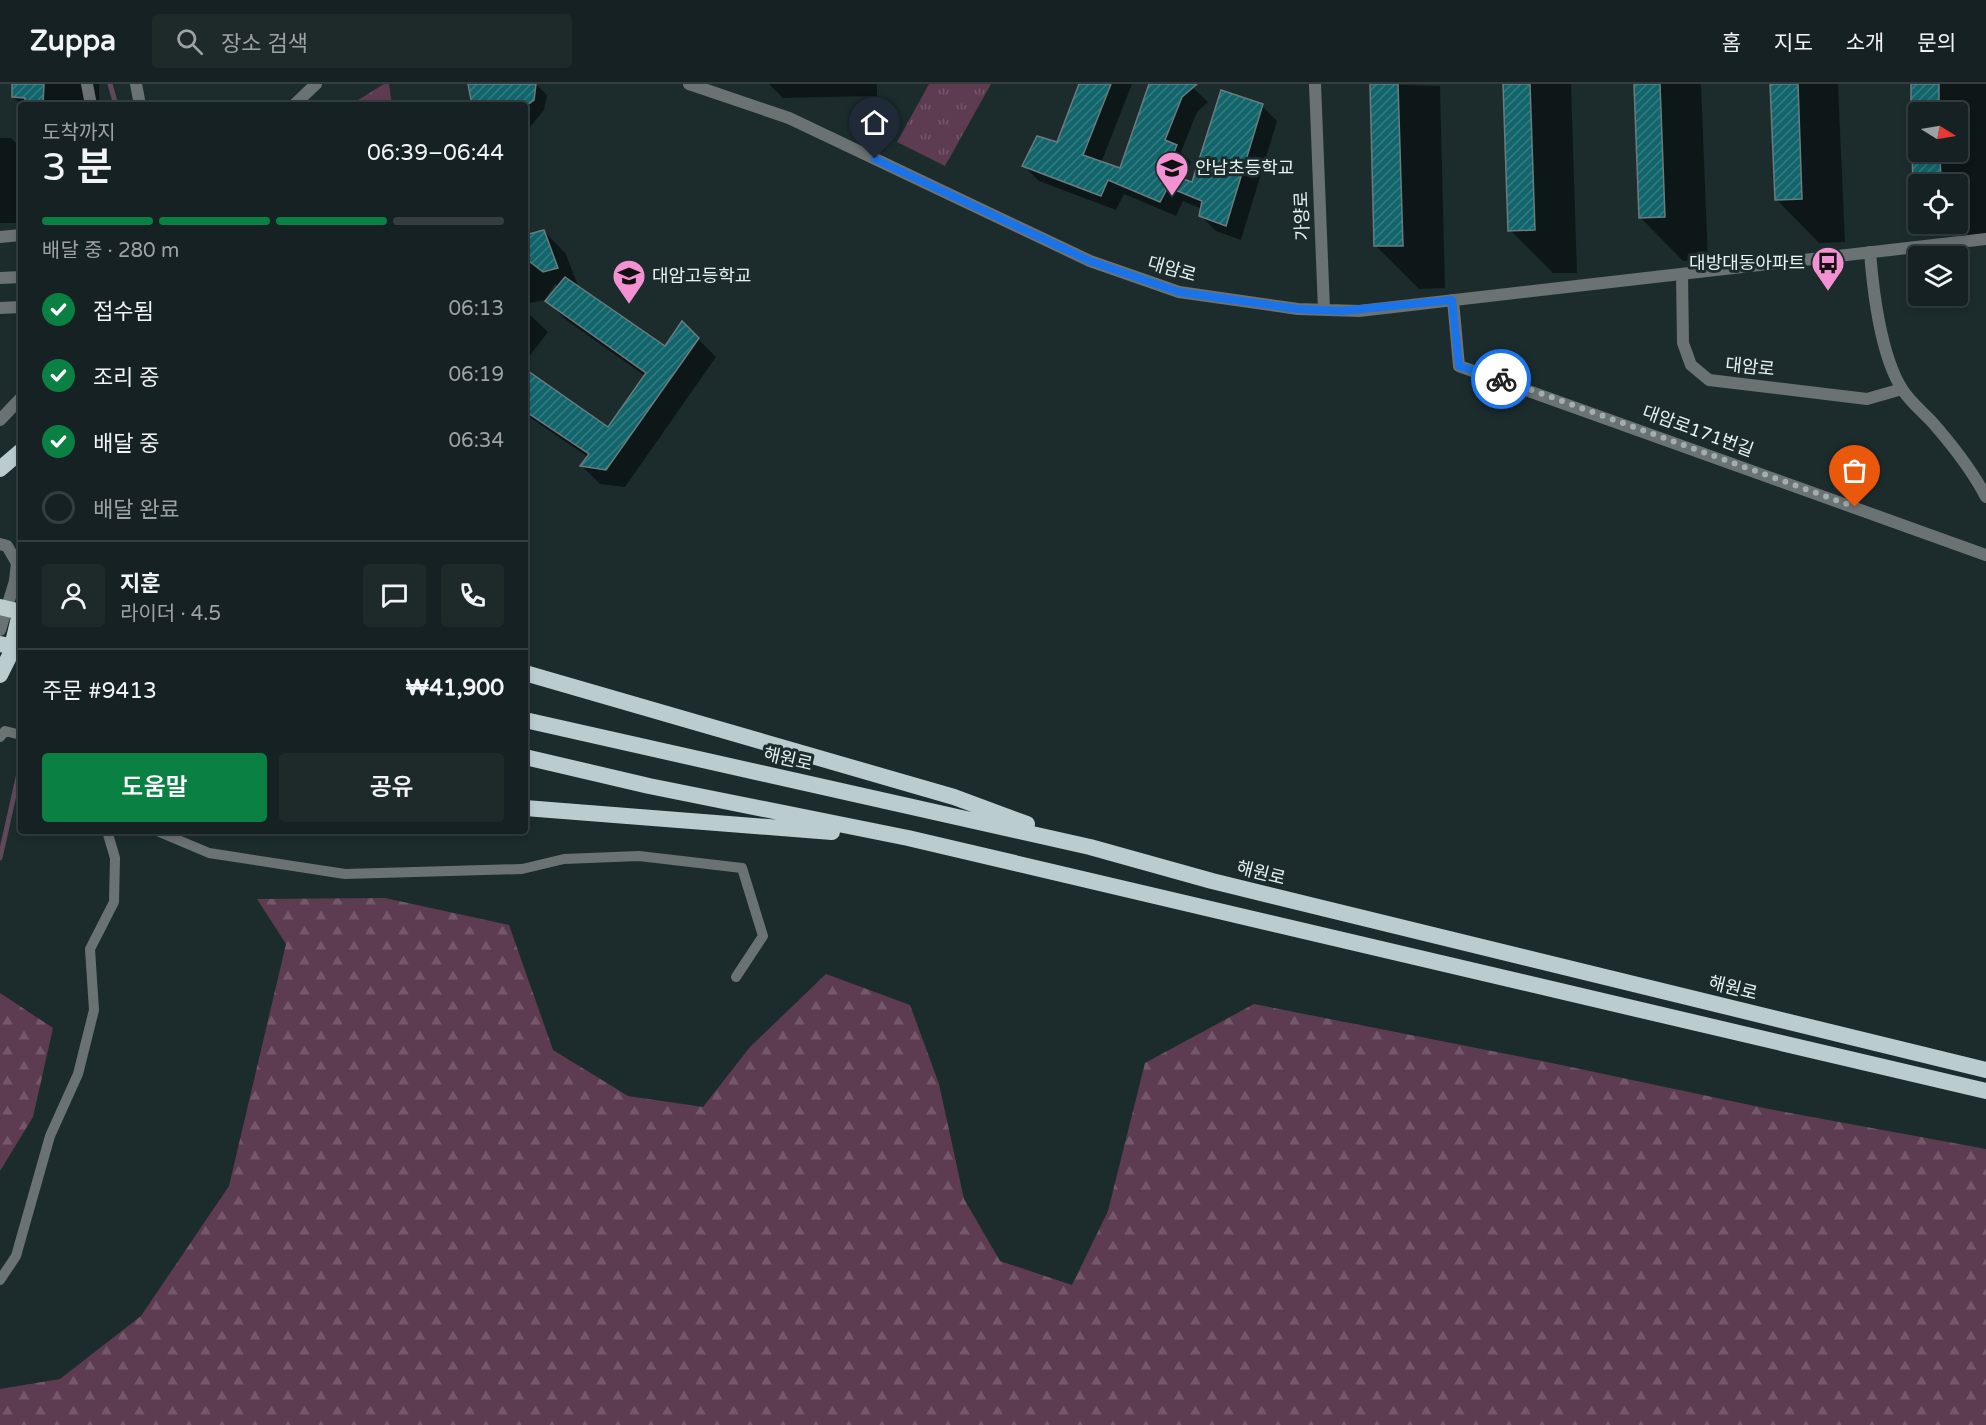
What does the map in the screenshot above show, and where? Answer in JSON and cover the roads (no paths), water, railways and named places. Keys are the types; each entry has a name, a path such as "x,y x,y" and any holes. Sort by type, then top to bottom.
{"highway":[{"path":"0,469 18,454"},
{"path":"0,607 18,610"},
{"path":"0,675 10,655 18,622"},
{"path":"0,644 18,647"},
{"path":"528,674 954,797 1090,847"},
{"name":"해원로","path":"528,721 1090,847 1212,881 1986,1070"},
{"path":"528,758 649,786 908,838 1986,1091"},
{"path":"528,808 908,838"}],"street":[{"path":"87,84 90,102"},
{"path":"135,84 139,102"},
{"path":"297,102 316,84"},
{"name":"대암로","path":"689,84 789,118 1090,261 1179,292 1298,309 1359,311 1986,239"},
{"name":"가양로","path":"1315,84 1324,310"},
{"path":"0,237 18,235"},
{"path":"1870,252 1879,325 1902,389 1944,436 1976,478 1986,497"},
{"name":"대암로","path":"1682,274 1683,344 1691,365 1709,380 1867,399 1902,389"},
{"path":"0,278 18,277"},
{"name":"대암로171번길","path":"1452,300 1459,366 1986,555"},
{"path":"0,308 18,307"},
{"path":"0,420 18,401"},
{"path":"0,544 7,546 17,563 15,581 0,630"}],"lane":[{"path":"3,734 18,735"},
{"path":"0,1280 16,1256 50,1137 78,1074 94,1010 90,949 114,902 115,858 108,834"},
{"path":"165,834 209,853 345,874 522,869 564,859 639,856 742,868 763,936 736,977"}],"waterway":[{"path":"110,84 115,102"},
{"path":"0,858 18,777"}],"place":[{"name":"안남초등학교","path":"1172,197"},
{"name":"대방대동아파트","path":"1828,292"},
{"name":"대암고등학교","path":"629,305"}]}
